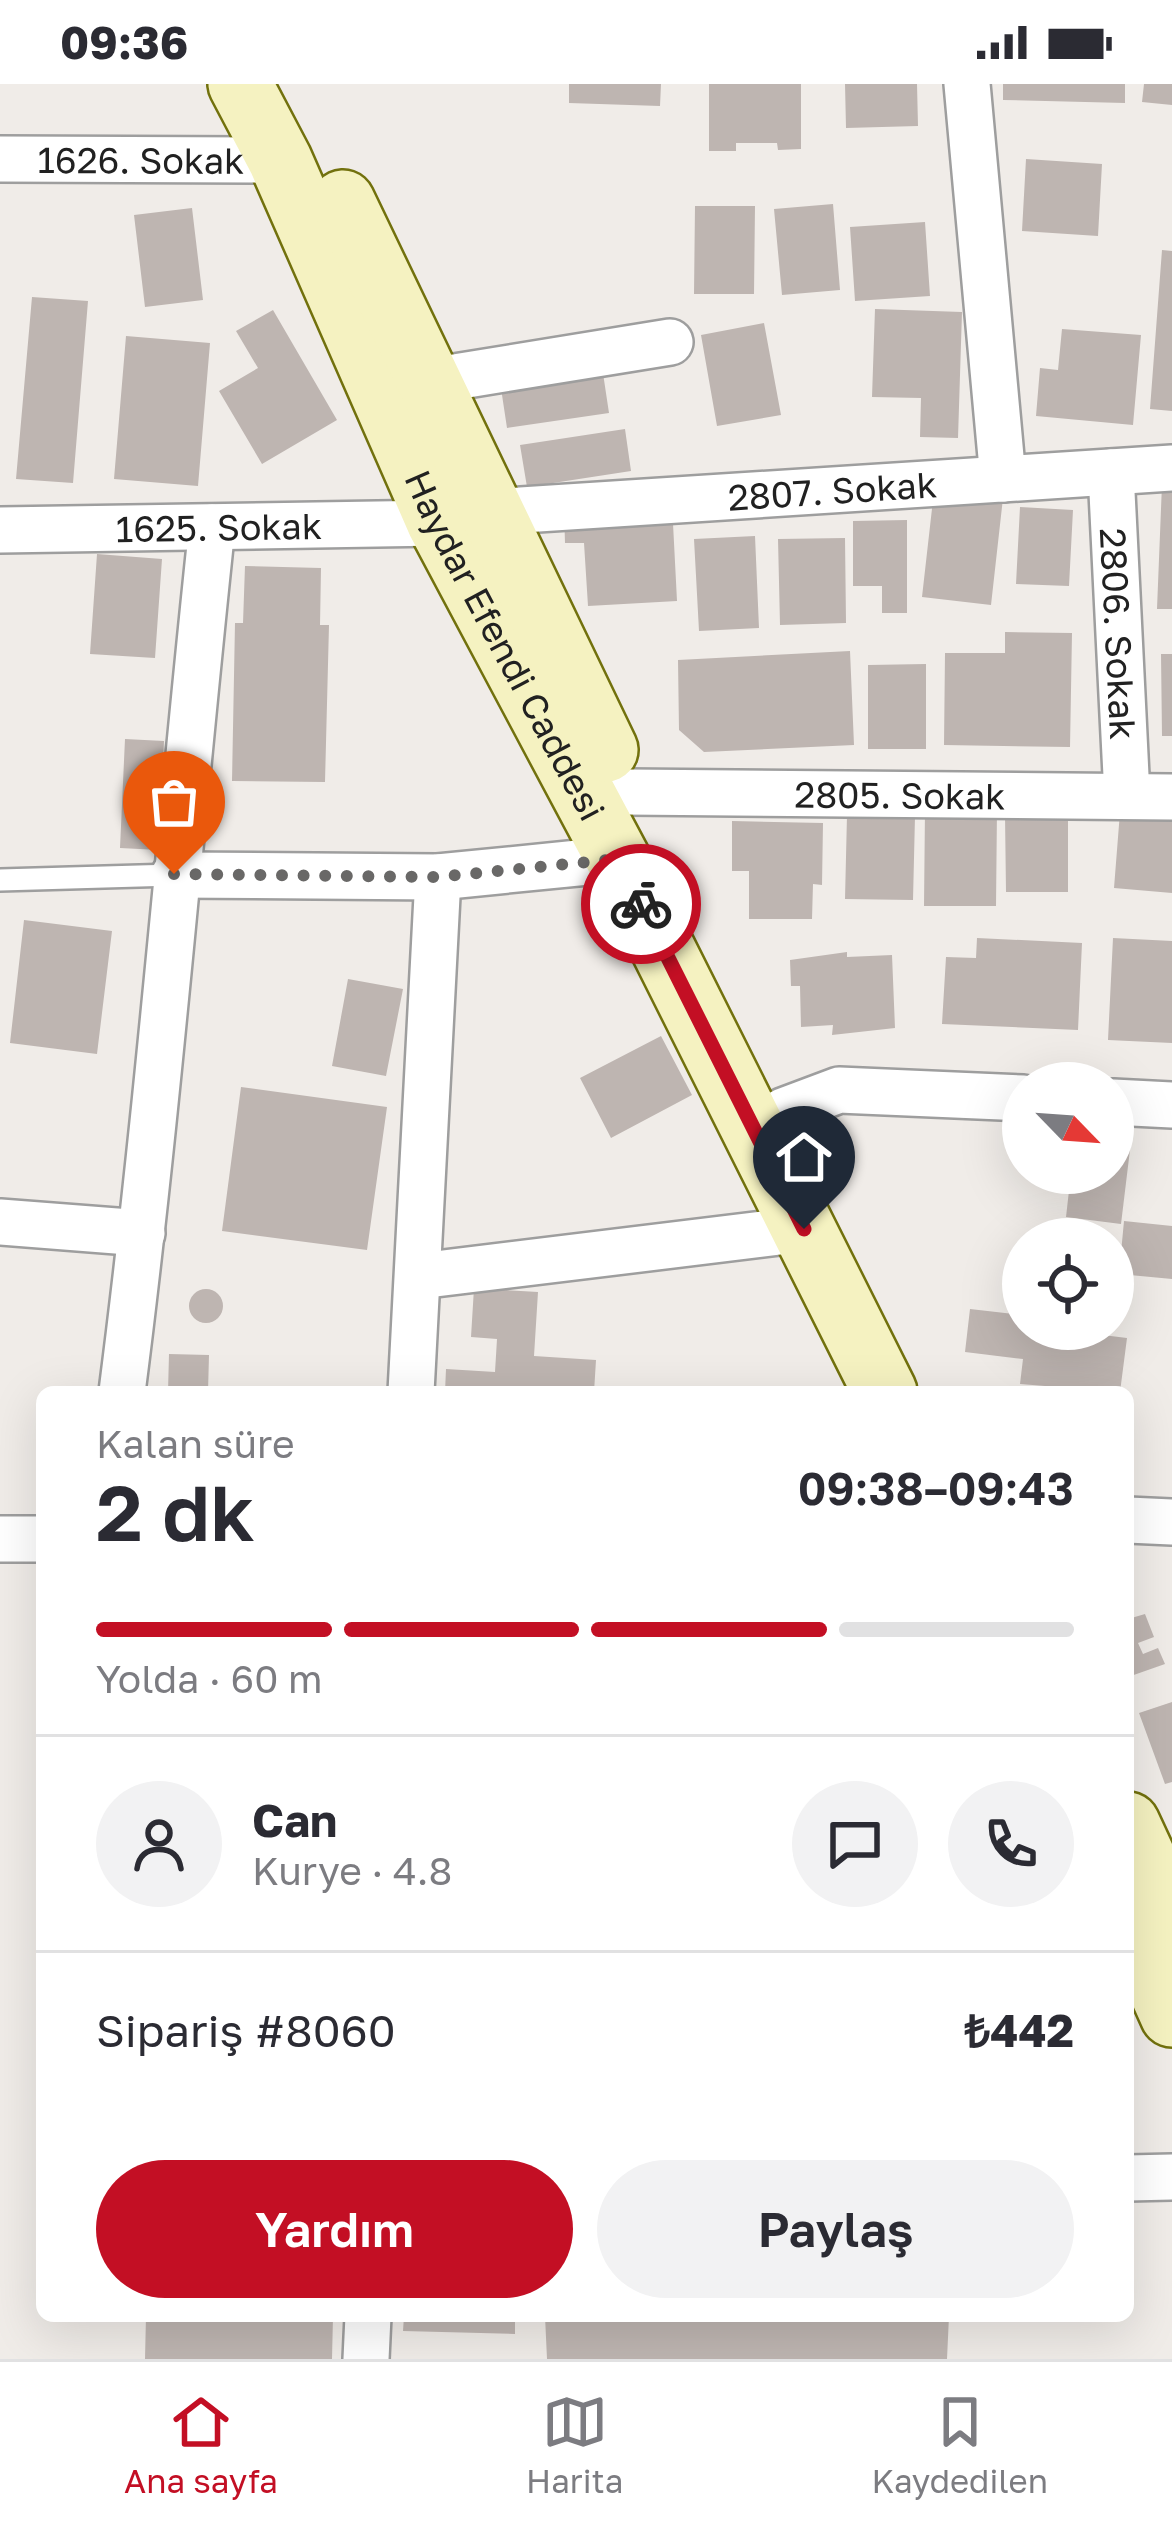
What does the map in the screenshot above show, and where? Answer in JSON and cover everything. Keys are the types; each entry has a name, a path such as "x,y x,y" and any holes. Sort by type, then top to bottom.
{"main road":[{"name":"Haydar Efendi Caddesi","path":"240,84 465,517 627,792 920,1386"},
{"name":"Haydar Efendi Caddesi","path":"285,84 430,381 465,517 618,859 882,1386"},
{"path":"1134,1838 1172,1919"},
{"path":"1134,1930 1172,2015"}],"street":[{"path":"967,84 1003,479"},
{"name":"1626. Sokak","path":"0,159 280,160"},
{"path":"430,381 670,342"},
{"name":"2807. Sokak","path":"465,517 1172,468"},
{"name":"2806. Sokak","path":"1111,472 1126,796"},
{"name":"1625. Sokak","path":"0,530 465,517"},
{"path":"123,1386 212,527"},
{"name":"2805. Sokak","path":"627,792 1172,796"},
{"path":"174,874 438,877 618,859"},
{"path":"411,1386 438,877"},
{"path":"783,1111 839,1090 1002,1097"},
{"path":"1134,1103 1172,1105"},
{"path":"0,1222 142,1233"},
{"path":"419,1276 804,1229"},
{"path":"1134,1520 1172,1522"},
{"path":"0,1539 36,1539"},
{"path":"1134,2178 1172,2177"},
{"path":"366,2359 368,2322"}],"lane":[{"path":"0,880 174,874"}],"building":[{"path":"569,84 661,84 660,106 569,103"},
{"path":"709,84 801,84 801,149 778,150 777,143 736,143 736,151 709,151"},
{"path":"845,84 917,84 918,126 846,128"},
{"path":"1003,84 1125,84 1125,103 1003,100"},
{"path":"1144,84 1172,84 1172,105 1142,102"},
{"path":"1026,159 1102,164 1098,236 1022,231"},
{"path":"833,204 840,290 782,295 774,209"},
{"path":"695,206 755,206 754,294 694,294"},
{"path":"192,208 203,300 145,307 134,215"},
{"path":"925,222 930,296 855,301 850,227"},
{"path":"1162,250 1172,251 1172,411 1150,409"},
{"path":"32,297 88,301 73,483 16,479"},
{"path":"875,309 962,312 958,438 920,437 921,398 872,397"},
{"path":"273,310 337,420 262,464 219,391 258,368 236,331"},
{"path":"764,323 781,415 717,426 701,335"},
{"path":"1062,329 1141,335 1133,425 1036,416 1040,368 1058,370"},
{"path":"126,336 210,343 198,486 114,479"},
{"path":"601,360 609,413 507,428 499,375"},
{"path":"625,429 631,471 527,487 520,445"},
{"path":"1162,484 1172,484 1172,609 1157,609"},
{"path":"934,491 1003,498 991,605 922,597"},
{"path":"672,504 677,601 588,606 584,543 565,543 564,510"},
{"path":"1020,507 1073,510 1069,586 1016,584"},
{"path":"907,520 907,613 882,613 882,586 853,586 853,521"},
{"path":"755,536 759,628 699,631 694,539"},
{"path":"845,538 846,623 780,625 778,539"},
{"path":"97,554 162,559 155,658 90,654"},
{"path":"245,566 321,568 320,625 329,625 325,782 232,781 235,623 243,623"},
{"path":"1005,632 1072,633 1070,747 944,745 945,653 1005,653"},
{"path":"850,651 854,745 704,752 679,730 678,660"},
{"path":"1161,654 1172,654 1172,736 1162,736"},
{"path":"926,664 926,749 868,749 868,665"},
{"path":"125,739 164,741 159,850 120,848"},
{"path":"1172,801 1172,893 1114,888 1120,812"},
{"path":"925,809 997,809 996,906 924,906"},
{"path":"847,815 915,816 913,900 845,899"},
{"path":"1005,815 1068,815 1068,892 1006,892"},
{"path":"732,821 823,823 822,885 813,884 812,919 749,919 749,871 732,871"},
{"path":"24,920 112,931 97,1054 10,1043"},
{"path":"977,938 1082,943 1078,1030 942,1024 946,957 976,958"},
{"path":"1113,938 1172,941 1172,1043 1108,1040"},
{"path":"847,952 847,957 892,955 895,1028 832,1035 833,1025 801,1027 800,986 791,986 790,960"},
{"path":"348,979 403,989 386,1076 332,1066"},
{"path":"661,1036 692,1095 611,1138 580,1078"},
{"path":"241,1087 387,1107 367,1250 222,1231"},
{"path":"1069,1194 1125,1194 1122,1218 1066,1217"},
{"path":"1134,1222 1172,1226 1172,1279 1134,1275"},
{"path":"474,1288 538,1292 534,1356 596,1360 594,1386 445,1386 446,1369 495,1372 497,1339 471,1337"},
{"path":"206,1289 218,1294 223,1306 218,1318 206,1323 194,1318 189,1306 194,1294"},
{"path":"970,1309 1002,1313 1002,1350 1125,1350 1121,1386 1020,1384 1023,1359 965,1352"},
{"path":"169,1354 209,1355 208,1386 168,1386"},
{"path":"1145,1614 1154,1637 1138,1643 1143,1654 1158,1648 1165,1664 1134,1675 1134,1617"},
{"path":"1172,1702 1172,1782 1165,1784 1139,1713"},
{"path":"146,2322 333,2322 332,2359 145,2359"},
{"path":"404,2322 515,2322 515,2334 403,2331"},
{"path":"545,2322 949,2322 947,2359 547,2359"}],"way so far":[{"path":"174,874 438,877 618,859 641,904"}],"route":[{"path":"641,904 804,1229"}]}
